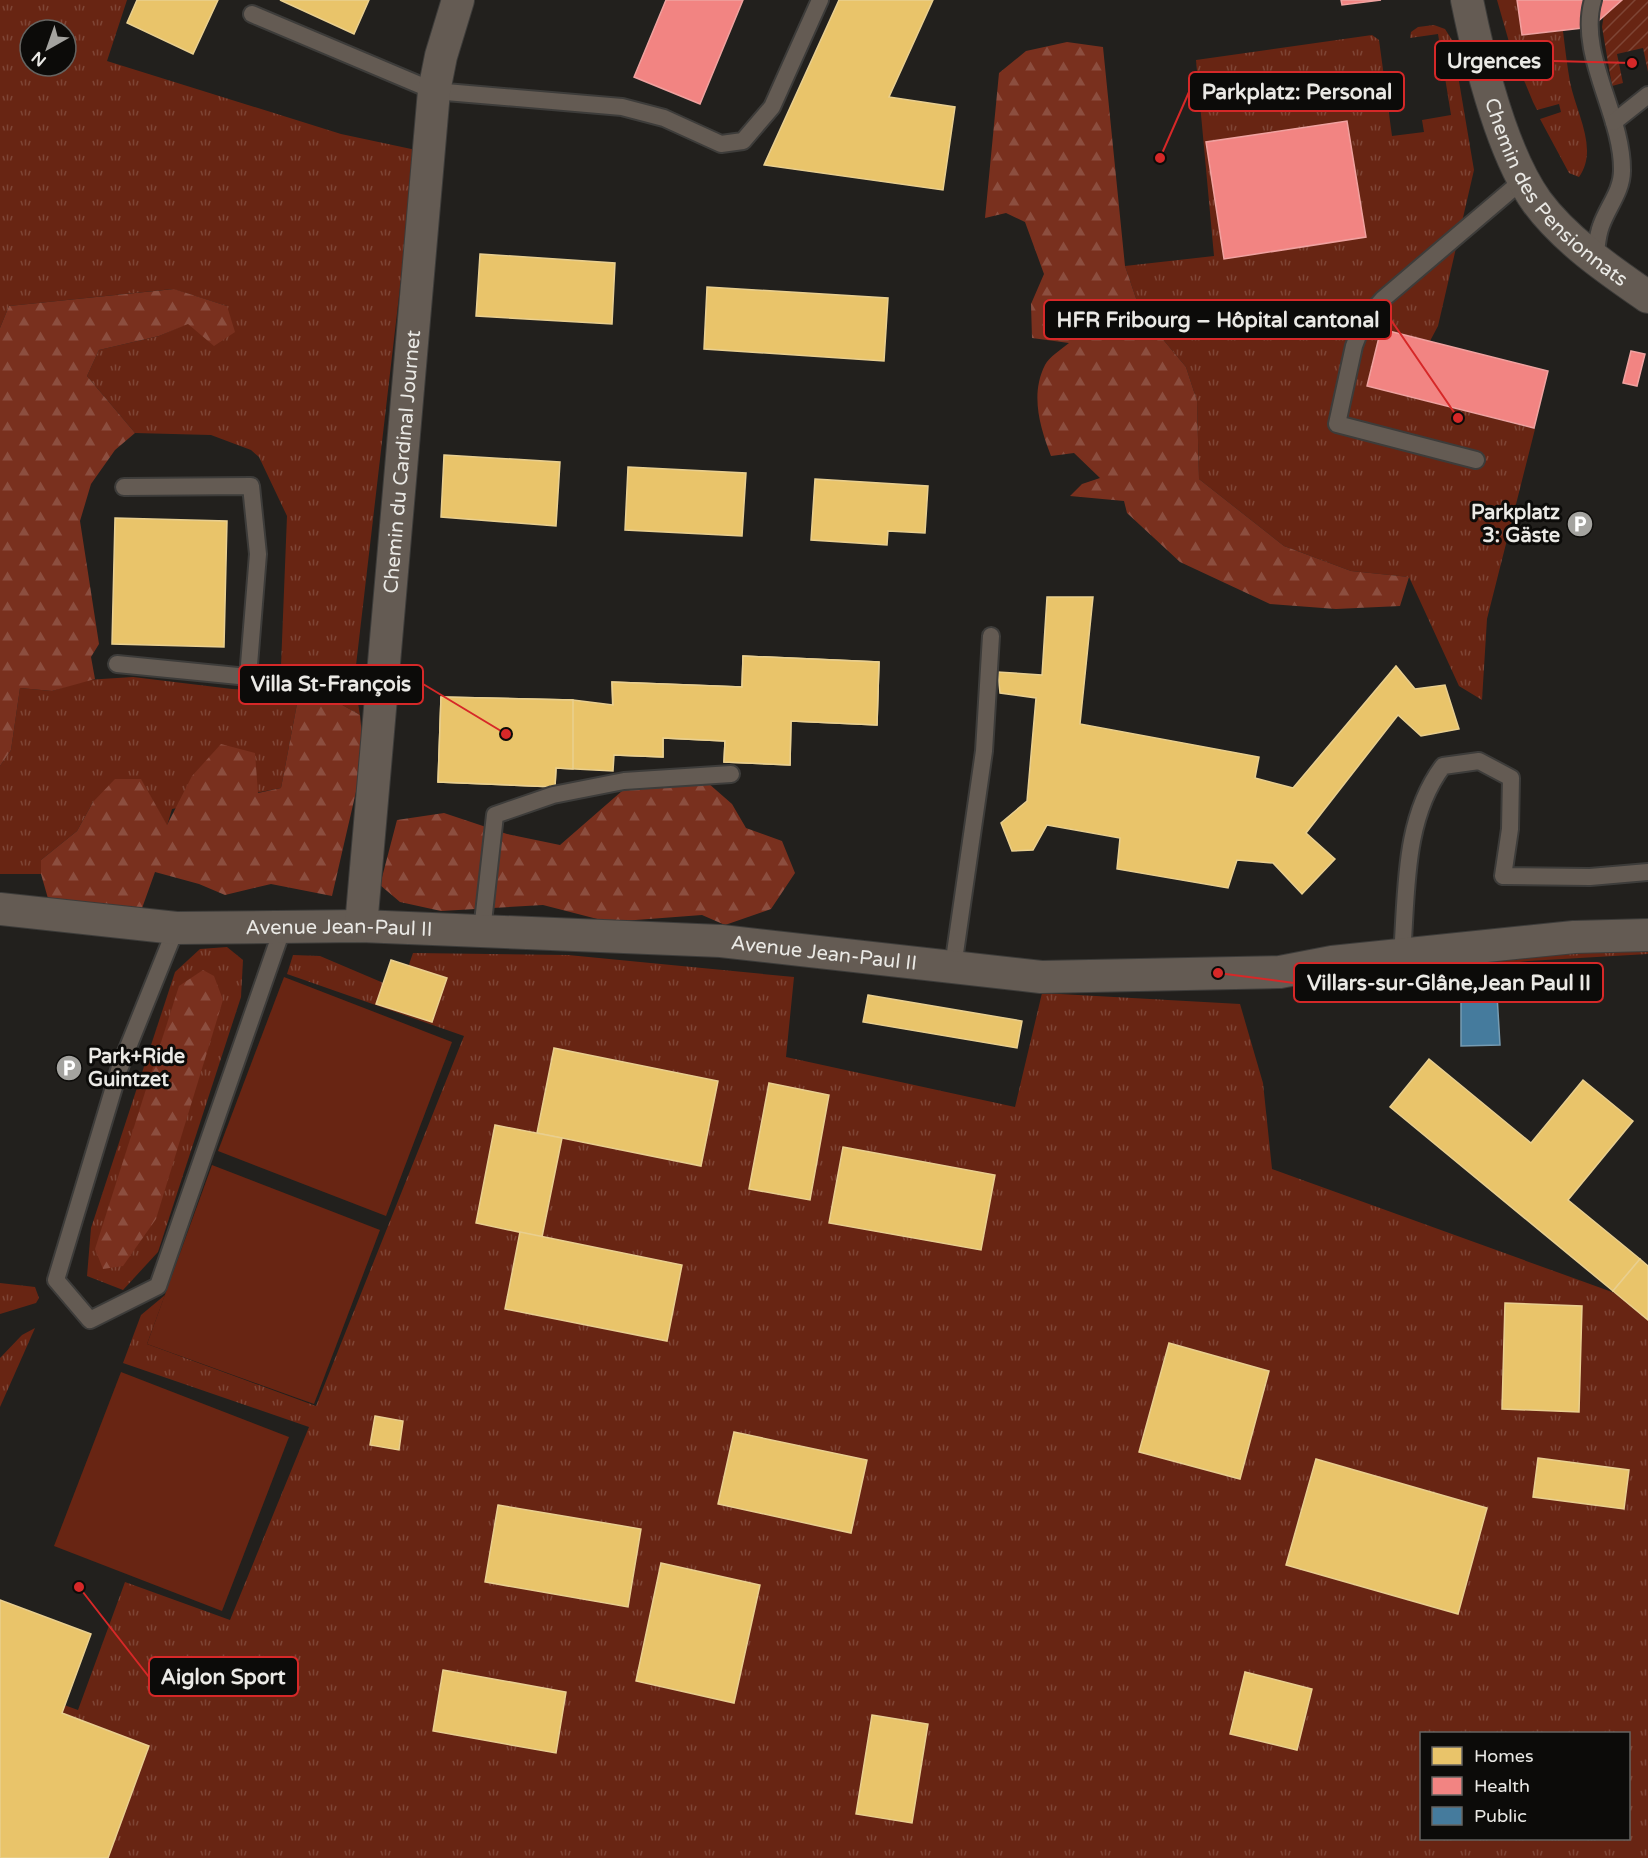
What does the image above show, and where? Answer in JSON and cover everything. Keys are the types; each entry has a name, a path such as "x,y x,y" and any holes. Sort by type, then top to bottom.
{"street":[{"name":"Chemin du Cardinal Journet","path":"361,926 434,91 441,56 458,0"},
{"name":"Chemin des Pensionnats","path":"1467,0 1481,63 1515,162 1538,202 1595,258 1648,297"},
{"name":"Avenue Jean-Paul II","path":"0,909 176,928 361,926 721,941 1041,977 1280,972 1332,962 1574,937 1648,935"}],"lane":[{"path":"252,14 434,91 622,107 664,118 722,144 743,141 772,107 820,0"},
{"path":"1593,0 1589,16 1596,65 1614,122 1623,171 1619,189 1600,228 1595,258"},
{"path":"1614,122 1648,95"},
{"path":"1476,460 1337,424 1354,346 1364,320 1383,299 1524,179"},
{"path":"124,487 250,486 258,554 248,677"},
{"path":"953,967 984,751 991,636"},
{"path":"117,664 380,690"},
{"path":"1402,955 1410,852 1427,787 1443,766 1479,761 1512,778 1510,828 1503,876 1590,877 1648,872"},
{"path":"482,931 495,814 553,795 624,782 730,774"},
{"path":"176,928 120,1067 56,1280 90,1320 158,1286 283,927"}],"green space":[{"path":"0,0 127,0 107,61 341,134 416,150 355,674 281,666 287,516 259,457 251,450 211,435 135,433 87,376 99,350 159,336 227,306 173,289 9,306 0,328"},
{"path":"1497,0 1517,0 1523,35 1563,31 1570,82 1587,143 1585,166 1579,177 1569,173 1540,119 1561,112 1559,104 1537,110 1511,49"},
{"path":"1606,0 1648,0 1648,72 1643,48 1617,54 1623,83 1612,86 1602,27"},
{"path":"1434,25 1445,29 1452,40 1474,170 1438,326 1430,341 1381,329 1367,386 1535,429 1487,619 1482,700 1459,686 1409,577 1351,571 1284,546 1199,479 1197,401 1186,367 1141,313 1125,266 1214,256 1196,60 1372,35 1379,40 1392,136 1424,132 1422,120 1451,115 1438,34 1410,38 1411,32 1418,27"},
{"path":"1067,42 1103,47 1125,266 1141,313 1186,367 1197,401 1199,479 1284,546 1351,571 1409,577 1400,606 1336,609 1270,604 1180,562 1127,513 1124,501 1070,496 1082,484 1100,478 1074,453 1051,456 1040,422 1037,399 1040,376 1045,365 1069,343 1032,338 1031,304 1044,274 1025,222 1006,213 985,218 999,73 1026,51"},
{"path":"174,289 227,306 235,332 214,346 188,324 159,336 99,350 87,376 135,433 115,450 91,484 80,521 99,644 91,657 95,679 52,691 20,688 11,750 0,766 0,328 9,306"},
{"path":"133,677 232,689 321,694 358,703 360,715 330,698 297,704 281,788 172,809 167,826 141,780 93,802 77,831 41,860 41,874 0,874 0,766 11,750 20,688 52,691 86,680"},
{"path":"330,698 360,715 364,757 332,896 271,884 225,895 199,884 155,872 136,925 51,909 41,874 41,860 77,831 93,802 115,779 141,779 167,825 192,776 221,744 255,753 258,793 281,788 297,704"},
{"path":"700,776 732,804 746,828 782,841 795,873 771,909 725,925 702,915 609,922 543,905 441,911 400,902 380,885 397,820 444,813 507,834 560,845 622,791"},
{"path":"227,947 243,960 241,997 158,1252 123,1290 87,1276 91,1228 175,972 200,949"},
{"path":"1648,947 1648,954 1528,961 1342,983 1345,978 1527,955"},
{"path":"413,953 568,955 794,977 786,1057 1015,1107 1042,993 1240,1004 1263,1083 1272,1169 1648,1305 1648,1858 0,1858 0,1682 78,1710 125,1582 230,1620 309,1427 123,1363 141,1315 165,1295 147,1344 316,1406 464,1036 287,974 293,955 320,956 400,990"},
{"path":"203,970 214,976 223,1000 156,1219 123,1266 103,1269 95,1249 179,986"},
{"path":"284,977 452,1042 386,1216 218,1151"},
{"path":"212,1165 380,1230 314,1404 147,1344"},
{"path":"0,1283 35,1287 39,1298 36,1303 0,1314"},
{"path":"35,1328 0,1407 0,1358 22,1335"},
{"path":"121,1372 289,1437 222,1611 54,1546"}],"building: Homes":[{"path":"137,0 218,0 193,54 127,23"},
{"path":"280,0 369,0 354,34"},
{"path":"839,0 933,0 889,97 955,107 943,190 764,165"},
{"path":"480,254 615,263 612,324 476,316"},
{"path":"707,287 888,298 884,361 704,349"},
{"path":"444,455 560,462 556,526 441,517"},
{"path":"628,467 746,473 742,536 625,530"},
{"path":"815,479 928,486 925,533 888,531 887,545 811,540"},
{"path":"115,518 227,521 224,647 112,644"},
{"path":"1047,597 1093,597 1080,724 1259,757 1255,778 1293,788 1396,666 1415,689 1445,685 1459,729 1421,736 1398,715 1306,833 1335,859 1302,894 1273,863 1237,860 1228,888 1117,869 1120,838 1047,825 1033,850 1012,851 1001,823 1027,801 1036,698 1000,693 998,672 1042,675"},
{"path":"743,656 879,662 877,725 791,721 790,765 724,762 725,741 663,738 663,757 614,755 612,682 742,687"},
{"path":"743,656 879,662 877,725 791,721 790,765 724,762 725,741 663,738 663,757 614,755 613,771 556,768 555,787 438,782 441,697 573,700 613,705 612,682 742,687"},
{"path":"441,697 573,700 573,769 556,768 555,787 438,782"},
{"path":"391,960 447,978 432,1022 376,1004"},
{"path":"868,995 1022,1021 1017,1048 863,1022"},
{"path":"554,1048 718,1081 701,1166 537,1133"},
{"path":"1429,1059 1531,1143 1583,1080 1633,1121 1568,1200 1640,1259 1613,1291 1390,1107"},
{"path":"769,1083 829,1095 810,1200 749,1189"},
{"path":"495,1125 562,1138 542,1237 476,1223"},
{"path":"843,1147 995,1175 981,1250 829,1223"},
{"path":"520,1232 682,1265 667,1341 505,1309"},
{"path":"1640,1259 1648,1266 1648,1320 1613,1291"},
{"path":"1505,1303 1582,1306 1579,1412 1502,1409"},
{"path":"1169,1343 1269,1371 1240,1479 1139,1452"},
{"path":"375,1416 403,1421 399,1450 370,1445"},
{"path":"734,1432 867,1460 851,1533 718,1504"},
{"path":"1538,1458 1629,1470 1624,1509 1533,1497"},
{"path":"1316,1459 1487,1508 1458,1614 1286,1565"},
{"path":"498,1505 641,1529 628,1607 485,1582"},
{"path":"661,1563 760,1585 734,1703 636,1681"},
{"path":"0,1600 91,1634 62,1713 149,1746 108,1858 0,1858"},
{"path":"443,1670 566,1692 556,1753 433,1731"},
{"path":"1245,1672 1312,1689 1297,1750 1230,1734"},
{"path":"872,1715 928,1724 912,1823 856,1814"}],"building: Health":[{"path":"666,0 743,0 700,104 634,77"},
{"path":"1341,0 1381,0 1342,5"},
{"path":"1517,0 1622,0 1596,23 1583,28 1522,35"},
{"path":"1347,121 1366,237 1224,259 1206,142"},
{"path":"1381,329 1548,371 1534,428 1367,386"},
{"path":"1631,351 1645,354 1637,386 1623,383"}],"building: Public":[{"path":"1481,987 1497,995 1500,1045 1461,1046 1461,996"}],"place":[{"name":"Urgences","path":"1632,63"},
{"name":"Parkplatz: Personal","path":"1160,158"},
{"name":"HFR Fribourg – Hôpital cantonal","path":"1458,418"},
{"name":"Parkplatz 3: Gäste","path":"1580,524"},
{"name":"Villa St-François","path":"506,734"},
{"name":"Villars-sur-Glâne,Jean Paul II","path":"1218,973"},
{"name":"Park+Ride Guintzet","path":"69,1068"},
{"name":"Aiglon Sport","path":"79,1587"}]}
